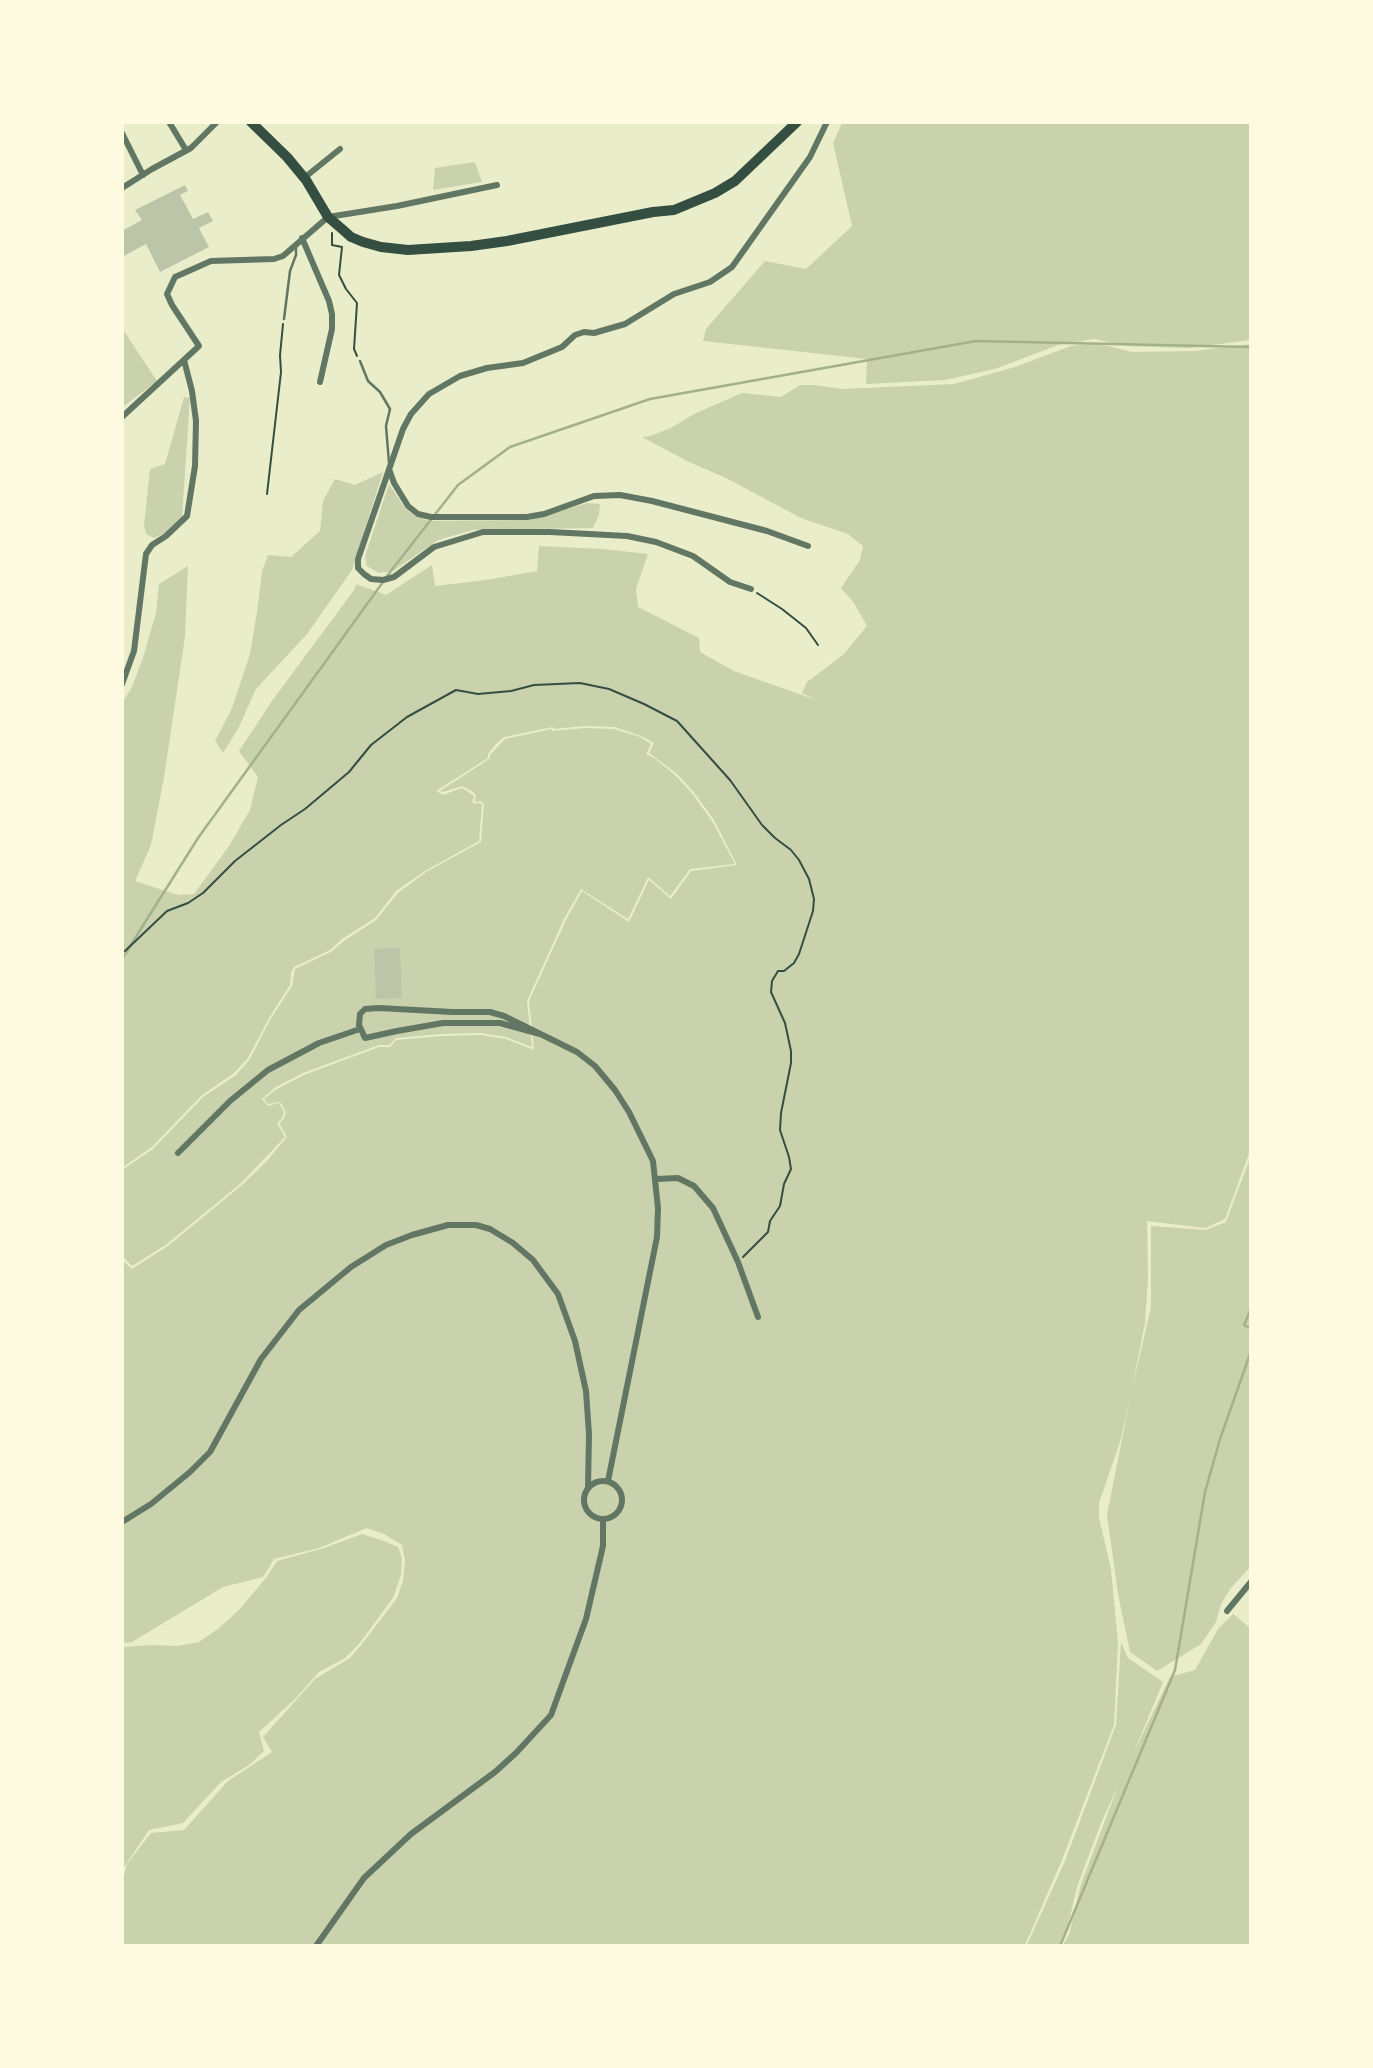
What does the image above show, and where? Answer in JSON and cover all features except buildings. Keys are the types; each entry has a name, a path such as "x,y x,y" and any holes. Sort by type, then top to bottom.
{"main road":[{"path":"251,122 304,178 325,220 363,242 408,250 507,242 674,210 735,181 797,122"}],"street":[{"path":"169,122 186,150"},
{"path":"122,188 197,144 217,122"},
{"path":"751,589 730,582 693,556 656,542 627,536 483,532 434,547 394,577 383,580 371,579 358,568 358,559 403,429 411,414 429,394 460,376 487,368 523,363 562,347 575,335 594,333 625,324 674,294 710,282 732,267 810,157 827,122"},
{"path":"122,133 143,175"},
{"path":"304,178 340,149"},
{"path":"122,417 199,346 167,294 175,277 211,261 274,259 283,256 325,220 497,185"},
{"path":"302,238 332,314 332,329 320,382"},
{"path":"122,684 134,651 146,554 152,545 187,516 195,466 196,421 184,360"},
{"path":"390,469 394,483 408,506 418,514 430,517 527,517 544,514 594,496 620,495 767,531 808,546"},
{"path":"540,1034 500,1023 443,1023 365,1038 360,1029 360,1014 365,1010 379,1008 452,1013 490,1012 505,1016 578,1052 595,1066 615,1090 643,1138 653,1161 656,1179 657,1237 608,1481"},
{"path":"178,1153 230,1101 268,1070 319,1043 360,1029"},
{"path":"656,1179 678,1178 694,1186 713,1208 738,1262 758,1317"},
{"path":"122,1522 151,1504 190,1472 210,1451 261,1359 299,1310 343,1273 386,1245 448,1225 476,1225 490,1229 513,1243 533,1259 558,1294 575,1341 586,1391 589,1434 588,1488"},
{"path":"597,1481 608,1481 618,1487 622,1505 615,1515 603,1519 592,1515 585,1505 585,1493 597,1481"},
{"path":"316,1945 364,1878 411,1834 495,1772 551,1715 586,1619 603,1546 603,1519"},
{"path":"1227,1611 1251,1583"}],"lane":[{"path":"284,319 296,247"},
{"path":"360,361 368,381 380,391 390,410 386,426 390,469"}],"path":[{"path":"325,220 332,233 332,244 342,247 339,275 357,303 354,349 360,361"},
{"path":"267,494 281,372 284,319"},
{"path":"751,589 806,628 818,645"},
{"path":"125,951 167,912 188,903 202,893 235,861 305,809 349,772 371,745 407,717 456,690 478,694 512,691 534,685 580,684 609,689 644,704 677,721 730,780 762,825 799,860 809,879 814,899 813,911 799,954 794,963 783,971 778,971 772,981 771,992 785,1023 791,1051 780,1113 780,1130 791,1169 784,1184 780,1206 770,1221 768,1232 738,1262"}],"green space":[{"path":"842,123 1250,123 1250,340 1189,348 1127,346 1094,339 1058,345 995,369 945,380 866,384 867,359 703,341 706,329 765,261 806,269 852,226 833,143"},
{"path":"475,162 482,182 433,190 435,168"},
{"path":"122,328 157,381 124,406 122,404"},
{"path":"1088,344 1132,352 1195,351 1250,344 1250,1151 1225,1219 1205,1228 1147,1221 1148,1279 1145,1323 1132,1389 1151,1307 1151,1226 1206,1230 1226,1222 1250,1158 1250,1567 1230,1589 1221,1604 1216,1622 1201,1644 1157,1671 1130,1652 1118,1594 1107,1515 1130,1398 1120,1442 1099,1503 1099,1518 1111,1569 1118,1643 1114,1725 1062,1860 1025,1945 123,1945 122,1882 127,1864 151,1833 184,1830 228,1781 272,1752 263,1737 315,1679 350,1658 362,1644 397,1598 403,1581 405,1561 402,1545 367,1528 319,1548 274,1559 263,1577 223,1587 132,1642 123,1643 122,1260 132,1269 168,1246 266,1162 287,1137 279,1123 286,1112 280,1102 268,1104 264,1099 304,1075 379,1047 390,1047 396,1040 481,1035 506,1039 534,1050 529,1001 582,891 629,922 649,880 671,899 691,871 737,865 714,820 693,791 676,773 649,753 654,743 615,727 553,727 504,737 494,746 488,758 436,791 443,795 462,788 474,796 474,804 482,805 479,841 425,871 396,891 375,918 330,950 294,967 290,985 248,1058 234,1073 201,1096 152,1147 123,1167 123,701 131,689 143,658 156,613 159,584 188,566 185,637 164,777 151,845 135,881 178,895 194,894 229,846 250,810 258,777 239,751 356,584 386,595 432,565 435,586 537,571 539,546 648,554 636,589 638,607 699,638 700,652 734,671 816,700 802,693 807,682 843,655 867,626 854,603 841,588 860,560 863,546 848,534 801,518 642,437 671,428 694,414 742,393 781,397 800,385 842,389 954,384 1015,367 1071,346"},
{"path":"184,397 190,398 182,517 167,532 154,538 146,534 144,525 150,469 165,464"},
{"path":"383,472 352,570 307,634 256,689 238,729 223,753 215,741 232,708 250,654 262,571 268,555 291,557 320,531 323,501 335,479 355,485"},
{"path":"389,484 405,508 415,516 429,521 529,520 587,503 600,504 599,515 593,528 473,530 438,540 393,571 379,573 367,566 365,556"},
{"path":"552,729 614,729 640,737 651,744 646,754 674,774 691,792 712,821 735,864 690,869 670,896 648,877 628,919 581,889 564,919 527,1001 532,1047 506,1037 481,1033 396,1038 389,1045 379,1045 303,1073 276,1087 262,1099 268,1106 279,1103 284,1112 277,1123 285,1137 240,1184 167,1244 132,1266 123,1257 122,1170 153,1149 203,1097 236,1075 250,1059 270,1020 292,986 295,969 331,952 376,920 398,893 426,872 481,842 484,804 481,801 475,802 476,795 462,786 440,791 489,759 505,739"},
{"path":"362,1534 398,1547 402,1558 401,1575 393,1598 359,1644 345,1658 319,1672 296,1698 259,1732 264,1751 249,1765 221,1782 183,1823 149,1830 123,1869 123,1647 178,1646 199,1642 238,1611 277,1561"},
{"path":"1233,1614 1250,1628 1250,1945 1063,1945 1069,1935 1081,1884 1118,1786 1077,1887 1066,1934 1059,1945 1027,1945 1065,1861 1116,1725 1121,1642 1128,1658 1163,1682 1134,1752 1170,1677 1195,1670 1218,1629"}],"waterway":[{"path":"387,576 458,485 510,447 650,399 976,341 1250,347"},
{"path":"122,959 198,838 383,582"},
{"path":"1250,1311 1244,1325 1250,1328"},
{"path":"1060,1946 1175,1670 1205,1492 1220,1439 1250,1354"}]}
